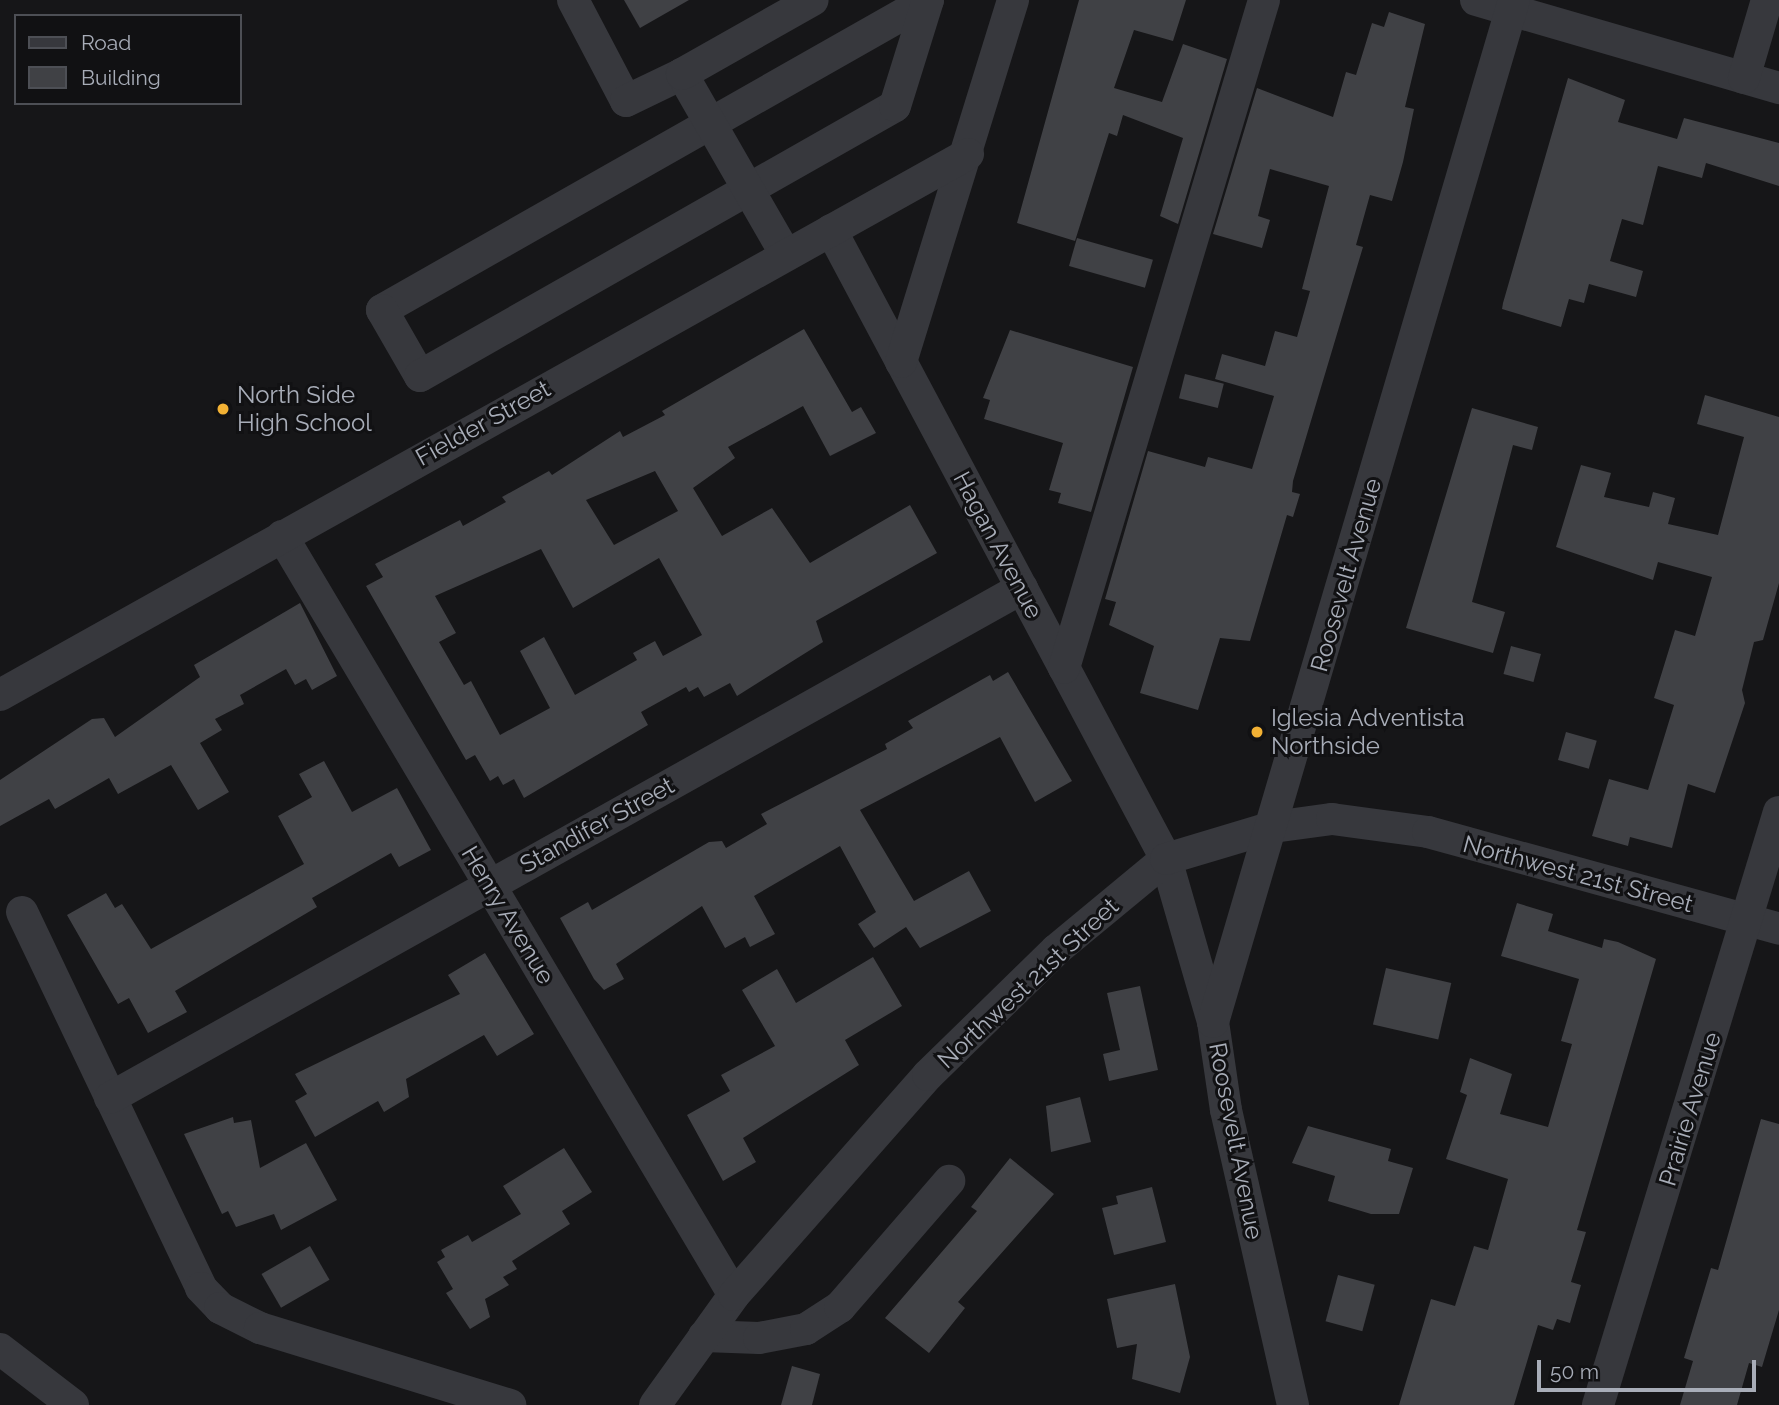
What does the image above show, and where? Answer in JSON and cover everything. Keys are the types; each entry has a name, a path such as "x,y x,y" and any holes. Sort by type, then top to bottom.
{"street":[{"path":"573,0 626,101 682,74 813,0"},
{"path":"928,0 895,106 420,376 382,310 928,0"},
{"path":"901,362 968,154 1013,0"},
{"path":"1064,668 1264,0"},
{"path":"1476,0 1513,5 1779,88"},
{"path":"1744,78 1767,0"},
{"name":"Roosevelt Avenue","path":"1282,1358 1226,1110 1213,1022 1273,827 1513,5"},
{"path":"682,74 786,255"},
{"name":"Fielder Street","path":"0,695 968,154"},
{"name":"Hagan Avenue","path":"831,230 1166,859 1213,1022"},
{"name":"Henry Avenue","path":"282,536 734,1295"},
{"name":"Standifer Street","path":"110,1098 1021,588"},
{"name":"Prairie Avenue","path":"1598,1405 1779,812"},
{"name":"Northwest 21st Street","path":"654,1405 734,1295 928,1075 1056,950 1166,859 1273,827 1332,819 1427,832 1779,929"},
{"path":"22,912 201,1288 220,1308 260,1328 423,1392 510,1405"},
{"path":"704,1336 758,1338 817,1322 839,1307 949,1181"},
{"path":"0,1349 73,1405"},
{"path":"1269,1405 1282,1358"},
{"path":"1282,1358 1293,1405"}],"building":[{"path":"624,0 689,0 640,28"},
{"path":"1079,0 1186,0 1173,41 1134,30 1114,88 1162,102 1183,44 1227,59 1178,224 1160,216 1183,138 1123,115 1117,136 1109,133 1075,241 1017,223"},
{"path":"1389,12 1425,24 1405,107 1414,109 1403,162 1392,201 1370,195 1356,245 1363,247 1293,481 1292,492 1300,494 1293,517 1287,515 1250,641 1220,638 1198,710 1140,693 1154,646 1109,625 1116,602 1105,599 1148,451 1205,467 1208,457 1252,469 1274,396 1215,379 1222,354 1265,366 1275,331 1297,337 1310,291 1302,289 1329,186 1270,169 1258,216 1270,220 1262,248 1213,234 1257,88 1333,117 1346,72 1356,75 1372,23 1384,27"},
{"path":"1568,78 1625,100 1618,122 1677,139 1684,118 1779,143 1779,186 1706,163 1702,178 1658,166 1643,225 1622,219 1610,261 1643,271 1636,297 1589,284 1584,303 1569,299 1561,327 1502,309"},
{"path":"1077,238 1153,260 1145,288 1069,266"},
{"path":"804,329 852,412 861,407 876,433 830,456 803,406 728,447 735,458 693,488 722,536 772,508 810,563 910,505 937,553 816,621 823,642 737,696 730,683 704,697 698,687 689,692 686,687 641,712 648,725 524,798 514,779 503,785 498,776 490,781 475,755 466,760 366,586 383,577 375,564 460,520 463,526 506,502 502,497 549,471 552,475 620,431 623,437 665,415 662,411","holes":["655,471 678,511 614,545 586,500","541,549 573,608 659,558 702,635 663,656 655,641 633,653 637,660 575,695 544,637 520,651 550,708 500,735 471,681 464,685 439,642 456,633 435,596"]},
{"path":"1010,330 1133,367 1091,512 1058,503 1061,493 1049,490 1063,443 984,419 990,400 983,398"},
{"path":"1185,374 1224,384 1218,408 1179,398"},
{"path":"1705,395 1779,417 1779,583 1763,640 1754,642 1742,690 1745,703 1715,793 1688,784 1672,848 1630,837 1628,846 1592,836 1609,779 1648,790 1674,705 1654,698 1675,630 1695,636 1712,577 1658,562 1653,580 1556,547 1581,465 1611,473 1604,497 1649,507 1653,492 1675,498 1668,524 1718,535 1744,437 1697,424"},
{"path":"1472,408 1538,427 1532,450 1513,445 1472,602 1505,612 1493,653 1406,628"},
{"path":"300,603 337,676 312,690 306,679 295,685 286,669 240,695 244,704 215,719 222,730 200,743 229,792 198,810 171,765 118,794 109,778 55,809 49,799 0,826 0,780 92,719 104,718 115,737 200,677 194,665"},
{"path":"1511,646 1541,654 1533,682 1503,674"},
{"path":"1008,672 1072,781 1035,802 1000,737 860,810 914,901 969,871 991,911 920,948 906,927 874,948 858,924 876,912 840,846 754,896 775,934 750,947 745,937 725,948 702,906 616,964 624,979 604,990 594,979 560,918 588,902 592,910 709,842 722,841 726,848 767,824 761,814 887,749 885,744 913,728 908,721 990,675 993,681"},
{"path":"1566,732 1597,741 1589,769 1558,760"},
{"path":"324,761 352,812 397,788 431,850 399,867 391,853 312,898 317,907 175,991 187,1012 148,1033 129,998 118,1004 67,915 106,893 115,908 122,904 151,949 304,864 278,816 312,797 299,774"},
{"path":"1517,903 1553,914 1548,931 1602,948 1604,939 1618,942 1656,959 1577,1230 1586,1232 1571,1282 1581,1285 1570,1323 1557,1319 1553,1330 1538,1325 1514,1405 1399,1405 1431,1299 1455,1306 1474,1246 1488,1250 1508,1179 1446,1159 1467,1095 1460,1092 1470,1058 1512,1074 1500,1114 1548,1127 1572,1044 1561,1041 1579,979 1501,956"},
{"path":"485,953 534,1034 497,1056 484,1035 406,1079 409,1097 384,1112 378,1101 315,1137 295,1101 307,1094 295,1074 460,994 448,975"},
{"path":"873,957 902,1006 845,1040 859,1065 743,1138 756,1162 723,1181 687,1115 730,1091 721,1075 775,1046 742,990 777,969 796,1003"},
{"path":"1386,968 1451,983 1438,1040 1373,1025"},
{"path":"1140,986 1158,1070 1109,1081 1103,1054 1120,1050 1107,993"},
{"path":"1080,1097 1091,1142 1051,1152 1046,1106"},
{"path":"233,1117 234,1123 251,1120 260,1168 306,1143 337,1200 281,1230 274,1214 236,1227 228,1211 222,1214 184,1134"},
{"path":"1761,1119 1779,1124 1779,1310 1762,1367 1749,1363 1737,1405 1680,1405 1693,1361 1684,1358 1711,1268 1718,1270"},
{"path":"1308,1126 1391,1149 1388,1161 1413,1168 1399,1214 1371,1214 1328,1201 1335,1176 1292,1163"},
{"path":"564,1148 592,1192 562,1211 570,1224 512,1261 517,1269 503,1277 509,1285 485,1299 490,1317 470,1329 446,1293 453,1289 437,1262 445,1257 441,1250 468,1235 472,1242 521,1214 503,1186"},
{"path":"1010,1158 1054,1194 958,1302 965,1308 929,1353 885,1318 977,1211 971,1207"},
{"path":"1152,1187 1166,1242 1114,1255 1102,1208 1118,1204 1116,1196"},
{"path":"310,1246 330,1280 281,1308 262,1274"},
{"path":"1338,1275 1375,1285 1362,1331 1326,1321"},
{"path":"1175,1284 1190,1357 1180,1393 1132,1379 1137,1344 1117,1348 1107,1299"},
{"path":"792,1366 820,1374 812,1405 781,1405"}],"place":[{"name":"North Side High School","path":"223,409"},
{"name":"Iglesia Adventista Northside","path":"1257,732"}]}
